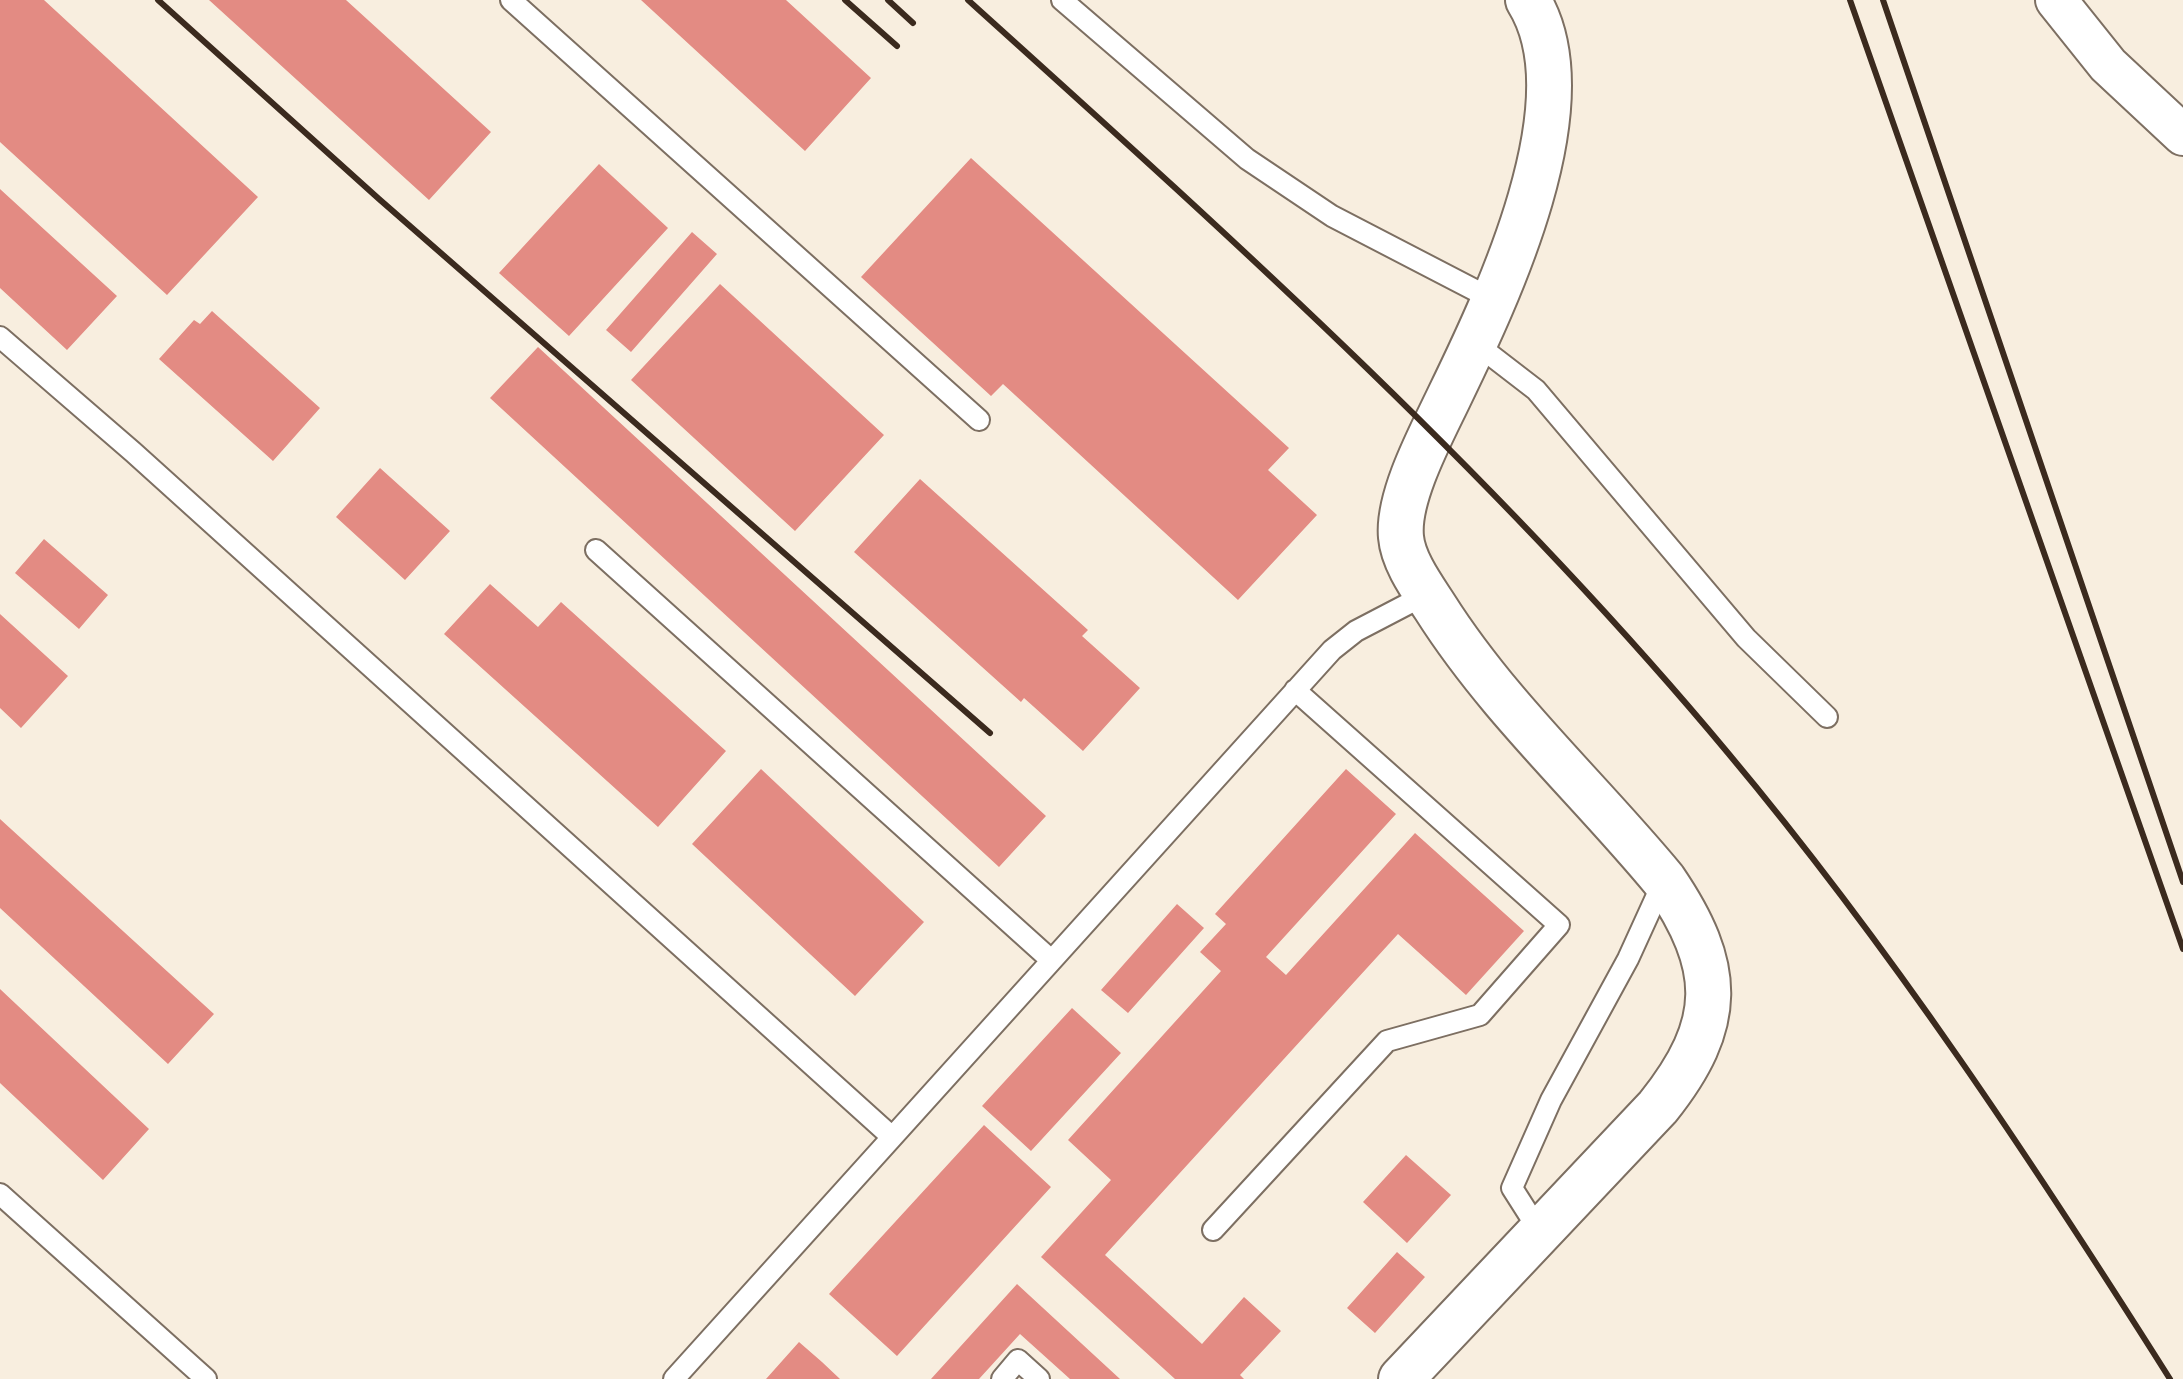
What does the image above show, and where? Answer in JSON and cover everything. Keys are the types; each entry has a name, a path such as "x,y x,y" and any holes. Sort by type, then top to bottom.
{"street":[{"path":"1401,1379 1658,1107 1685,1072 1703,1035 1708,994 1704,949 1664,880 1487,681 1427,594 1401,538 1404,507 1433,431 1494,300 1524,218 1541,149 1551,89 1549,48 1528,0"},
{"path":"2056,0 2108,65 2183,135"}],"lane":[{"path":"511,0 979,420"},
{"path":"1062,0 1247,159 1332,216 1494,300"},
{"path":"0,337 133,452 892,1137"},
{"path":"1475,343 1536,390 1746,638 1827,717"},
{"path":"596,550 1051,960"},
{"path":"674,1379 1295,690 1356,631 1427,594"},
{"path":"1213,1230 1387,1041 1480,1015 1559,925 1295,690"},
{"path":"1540,1232 1512,1188 1551,1100 1628,959 1664,880"},
{"path":"0,1194 206,1379"},
{"path":"1002,1379 1018,1360 1039,1379"}],"building":[{"path":"0,0 44,0 258,197 167,295 0,142"},
{"path":"209,0 346,0 491,132 429,200"},
{"path":"641,0 786,0 871,78 805,151"},
{"path":"971,158 1289,448 1268,470 1317,515 1238,600 1003,384 991,396 861,277"},
{"path":"599,164 668,228 569,336 499,273"},
{"path":"0,189 117,296 67,350 0,288"},
{"path":"692,232 717,254 631,352 606,330"},
{"path":"720,284 884,435 795,531 631,380"},
{"path":"212,311 320,408 273,461 159,359 194,320 200,324"},
{"path":"538,347 1046,816 999,867 490,398"},
{"path":"380,468 450,531 405,580 336,517"},
{"path":"920,479 1088,630 1082,636 1140,688 1083,751 1024,698 1021,702 854,552"},
{"path":"44,539 108,595 79,629 15,573"},
{"path":"490,584 538,627 561,602 726,751 658,827 444,634"},
{"path":"0,614 68,676 21,728 0,708"},
{"path":"761,769 924,922 855,996 692,844"},
{"path":"1346,769 1396,814 1266,957 1286,975 1415,833 1524,931 1466,995 1398,934 1105,1255 1202,1344 1244,1297 1281,1331 1240,1375 1244,1379 1175,1379 1041,1257 1111,1180 1068,1140 1221,971 1200,952 1226,924 1215,914"},
{"path":"0,819 214,1014 168,1064 0,908"},
{"path":"1177,904 1204,928 1128,1013 1101,990"},
{"path":"0,989 149,1129 103,1180 0,1083"},
{"path":"1072,1008 1121,1053 1031,1151 982,1106"},
{"path":"984,1125 1051,1187 897,1356 829,1294"},
{"path":"1406,1155 1451,1195 1407,1243 1363,1202"},
{"path":"1397,1252 1425,1277 1375,1333 1347,1308"},
{"path":"1017,1284 1120,1379 1070,1379 1020,1334 979,1379 931,1379"},
{"path":"799,1342 822,1362 840,1379 766,1379"}],"railway":[{"path":"158,0 379,199 990,733"},
{"path":"845,0 897,46"},
{"path":"888,0 913,23"},
{"path":"968,0 1362,363 1550,553 1640,651 1788,827 1904,981 2014,1138 2170,1379"},
{"path":"1850,0 2183,949"},
{"path":"1883,0 2183,882"}]}
